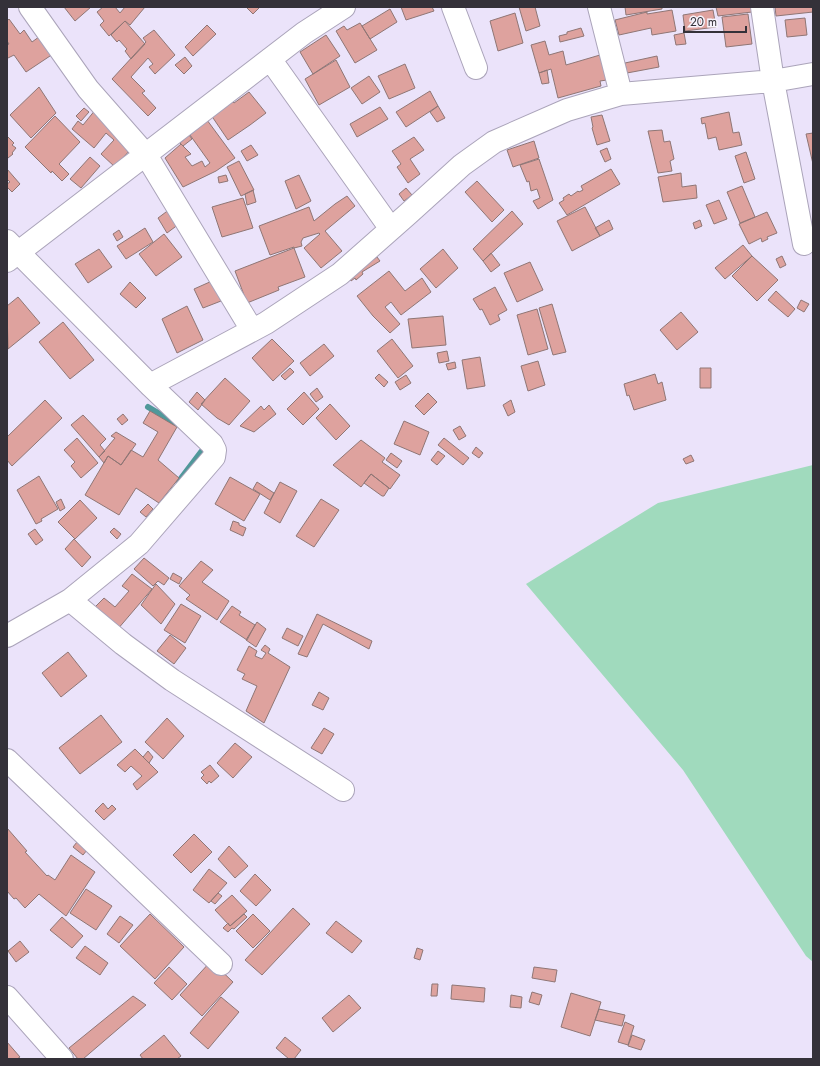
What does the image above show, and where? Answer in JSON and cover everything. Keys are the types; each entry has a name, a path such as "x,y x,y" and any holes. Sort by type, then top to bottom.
{"street":[{"path":"30,7 88,89 146,155 252,330"},
{"path":"7,636 70,600 138,544 214,457 215,450 212,444 11,252 146,155 304,33 344,7"},
{"path":"453,7 476,68"},
{"path":"599,7 621,94"},
{"path":"762,7 773,81 804,244"},
{"path":"270,59 391,229"},
{"path":"150,385 266,322 340,274 462,165 494,142 567,110 621,94 773,81 813,74"},
{"path":"70,600 123,644 172,680 343,790"},
{"path":"7,760 221,964"},
{"path":"7,997 62,1059"}],"green space":[{"path":"813,465 813,962 806,956 683,770 526,584 658,503"}],"building":[{"path":"64,7 91,7 75,21"},
{"path":"103,7 115,7 120,13 125,7 145,7 130,25 125,21 109,36 100,25 104,21 97,12"},
{"path":"246,7 260,7 253,14"},
{"path":"401,7 432,7 434,11 406,20"},
{"path":"519,7 535,7 540,26 526,31"},
{"path":"625,7 662,7 662,9 626,15"},
{"path":"716,7 751,7 752,12 718,16"},
{"path":"775,7 813,7 813,12 776,16"},
{"path":"390,9 397,22 370,39 362,26"},
{"path":"672,10 676,31 652,35 651,28 619,35 615,20 647,12 647,14"},
{"path":"713,10 716,27 685,31 683,15"},
{"path":"515,13 523,43 498,51 490,21"},
{"path":"748,14 752,44 726,47 722,17"},
{"path":"805,18 807,35 787,37 785,20"},
{"path":"9,19 20,34 24,30 32,42 43,34 56,52 26,72 14,55 8,58 7,57 7,45 9,44 7,41 7,21"},
{"path":"125,21 145,44 131,59 125,51 127,49 119,40 117,42 111,35"},
{"path":"360,23 377,50 355,63 336,31 344,26 347,30"},
{"path":"207,25 216,34 193,56 185,47"},
{"path":"581,28 584,36 560,42 559,36"},
{"path":"154,30 175,55 155,74 149,67 153,64 148,58 131,77 145,91 142,93 156,108 148,116 112,79 146,42 143,38"},
{"path":"684,33 686,44 676,45 674,35"},
{"path":"326,35 340,56 313,74 300,52"},
{"path":"545,41 549,55 563,51 566,65 600,55 607,80 600,81 601,86 558,98 551,69 539,73 531,45"},
{"path":"657,56 659,67 627,73 625,63"},
{"path":"185,57 192,66 184,74 175,65"},
{"path":"336,60 350,87 319,105 305,79"},
{"path":"405,64 415,88 389,99 378,76"},
{"path":"547,70 549,83 542,84 539,73"},
{"path":"369,76 380,92 362,104 351,88"},
{"path":"39,87 56,113 31,138 10,115"},
{"path":"430,91 438,106 406,127 396,112"},
{"path":"249,92 266,113 228,140 211,115 231,100 234,103"},
{"path":"438,106 445,118 437,122 430,112"},
{"path":"380,107 388,119 357,137 350,124"},
{"path":"84,108 89,112 81,121 76,116"},
{"path":"96,109 130,150 115,167 101,154 114,140 106,133 94,148 72,129 78,121 83,125"},
{"path":"729,112 733,133 739,132 742,145 719,150 716,137 708,139 705,123 702,124 701,118"},
{"path":"602,115 610,141 597,145 592,128 591,117"},
{"path":"55,116 80,142 59,164 69,174 62,181 52,171 51,173 25,147"},
{"path":"207,120 235,158 216,171 183,187 165,158 181,144 191,154 185,157 192,166 202,161 205,167 210,163 190,135"},
{"path":"662,130 664,142 670,141 674,159 670,161 672,171 658,173 648,131"},
{"path":"813,133 813,164 806,134"},
{"path":"189,135 192,139 183,146 180,143"},
{"path":"7,136 14,143 12,145 16,148 12,153 13,154 8,158 7,157"},
{"path":"414,137 424,150 410,159 420,174 408,183 397,167 401,164 392,151"},
{"path":"534,141 539,158 513,167 507,150"},
{"path":"251,145 258,155 247,161 241,151"},
{"path":"607,148 611,159 605,162 600,151"},
{"path":"746,152 755,179 744,183 735,156"},
{"path":"90,157 100,166 81,188 70,179"},
{"path":"539,159 553,200 538,209 533,201 540,198 537,189 531,191 529,181 527,182 520,165"},
{"path":"239,161 254,190 241,196 227,167"},
{"path":"7,169 20,184 12,192 7,187 7,184 10,182 7,179"},
{"path":"611,169 620,184 567,215 559,203 564,200 563,198 569,194 571,196 578,191 583,190 581,186"},
{"path":"681,173 682,187 696,185 697,198 663,202 658,177"},
{"path":"226,175 228,181 219,183 218,177"},
{"path":"299,175 311,201 296,209 285,181"},
{"path":"477,181 504,210 492,222 465,192"},
{"path":"742,186 755,217 740,223 727,192"},
{"path":"406,188 412,195 404,201 399,194"},
{"path":"253,190 256,202 247,205 245,194"},
{"path":"347,196 355,206 325,231 342,251 321,268 304,248 320,234 319,233 303,238 301,242 302,246 294,247 270,255 259,226 309,207 314,221"},
{"path":"243,198 253,228 222,237 212,207"},
{"path":"719,200 727,219 714,224 706,205"},
{"path":"585,207 600,236 572,251 557,221"},
{"path":"170,209 179,224 167,233 158,218"},
{"path":"512,211 523,224 483,261 473,249"},
{"path":"767,212 777,233 767,237 768,239 762,242 761,238 749,244 739,224"},
{"path":"609,220 613,229 600,236 595,228"},
{"path":"700,220 702,226 695,229 693,223"},
{"path":"145,228 153,242 126,259 117,246"},
{"path":"119,230 123,237 117,241 113,234"},
{"path":"164,234 182,257 156,276 139,254"},
{"path":"743,245 752,256 725,279 715,268"},
{"path":"294,248 305,277 278,287 279,290 247,303 235,271"},
{"path":"99,249 112,267 88,283 75,264"},
{"path":"443,249 458,268 436,288 420,269"},
{"path":"491,253 500,265 491,272 483,261"},
{"path":"752,256 778,280 757,301 732,276"},
{"path":"782,256 786,265 780,268 776,259"},
{"path":"377,257 380,261 362,272 363,274 356,280 355,278 351,281 347,277"},
{"path":"530,262 543,290 517,302 504,273"},
{"path":"389,271 405,291 422,278 431,292 401,315 391,302 385,307 400,324 390,333 373,316 357,296"},
{"path":"212,281 221,301 203,308 194,289"},
{"path":"130,282 146,298 136,308 120,294"},
{"path":"495,287 507,310 498,315 500,320 490,325 482,309 480,310 473,299"},
{"path":"776,291 795,309 788,317 768,300"},
{"path":"18,297 40,323 8,349 7,306"},
{"path":"801,300 809,304 804,312 797,308"},
{"path":"552,304 566,352 553,355 539,308"},
{"path":"187,306 203,340 177,353 162,319"},
{"path":"537,309 548,349 528,355 517,315"},
{"path":"681,312 698,332 677,350 660,330"},
{"path":"443,316 446,345 412,348 408,319"},
{"path":"63,322 94,360 70,379 39,342"},
{"path":"272,339 294,361 273,381 252,358"},
{"path":"392,339 413,366 398,378 377,351"},
{"path":"324,344 334,356 310,376 300,363"},
{"path":"447,351 449,361 439,363 437,353"},
{"path":"480,357 485,386 467,389 462,360"},
{"path":"538,361 545,385 528,391 521,366"},
{"path":"455,362 456,368 448,370 446,364"},
{"path":"290,368 294,372 285,380 281,376"},
{"path":"700,368 711,368 711,388 700,388"},
{"path":"379,374 388,382 384,387 375,378"},
{"path":"655,374 658,384 662,382 666,400 634,410 629,395 627,396 624,384"},
{"path":"406,375 411,383 400,390 395,382"},
{"path":"225,378 250,401 229,425 217,418 201,404"},
{"path":"317,388 323,397 316,402 310,394"},
{"path":"197,392 205,400 198,410 189,402"},
{"path":"304,392 319,409 303,425 287,409"},
{"path":"428,393 437,402 424,415 415,406"},
{"path":"45,400 62,418 12,466 7,460 7,437"},
{"path":"511,400 515,412 508,416 503,405"},
{"path":"330,404 350,426 336,440 316,418"},
{"path":"269,405 276,414 254,432 240,426 261,406 264,410"},
{"path":"150,411 177,427 158,460 179,478 159,503 136,488 119,515 85,495 108,456 121,465 131,450 143,457 158,432 143,423"},
{"path":"123,414 128,420 122,425 117,419"},
{"path":"83,415 106,439 100,445 105,451 99,457 71,425"},
{"path":"404,421 429,432 420,455 394,444"},
{"path":"460,426 466,436 459,440 453,430"},
{"path":"116,432 136,444 121,465 108,456 104,463 99,457 115,438 111,436"},
{"path":"77,438 98,463 81,478 71,466 75,462 64,450"},
{"path":"444,438 469,458 463,465 438,445"},
{"path":"361,440 385,458 382,462 400,475 390,489 371,474 361,487 333,465"},
{"path":"476,447 483,453 479,458 472,453"},
{"path":"438,451 445,456 437,465 431,460"},
{"path":"391,453 402,461 397,468 386,460"},
{"path":"691,455 694,461 686,464 683,459"},
{"path":"371,474 389,488 384,496 364,483"},
{"path":"39,476 58,509 41,519 42,521 36,524 17,490"},
{"path":"230,477 260,494 244,521 215,504"},
{"path":"257,482 274,493 270,500 253,489"},
{"path":"280,482 297,491 280,523 264,513"},
{"path":"61,499 65,508 60,511 56,502"},
{"path":"321,499 339,510 314,547 296,536"},
{"path":"80,500 97,518 75,539 58,522"},
{"path":"148,504 153,509 146,517 140,512"},
{"path":"233,521 246,528 243,536 230,530"},
{"path":"114,528 121,534 117,539 110,532"},
{"path":"35,529 43,540 36,545 28,534"},
{"path":"74,539 91,557 82,567 65,549"},
{"path":"144,558 169,578 164,585 158,581 153,586 134,569"},
{"path":"201,561 213,570 202,582 229,601 217,620 186,599 190,595 179,586"},
{"path":"173,573 182,578 179,584 170,579"},
{"path":"132,574 152,589 117,630 93,609 104,598 115,607 129,591 122,586"},
{"path":"156,584 175,604 161,624 141,605"},
{"path":"181,604 201,616 185,643 164,630"},
{"path":"232,606 241,612 239,615 255,625 247,640 220,622"},
{"path":"317,614 372,641 369,649 323,624 307,657 298,654"},
{"path":"257,622 266,629 256,647 246,640"},
{"path":"287,628 303,636 298,646 282,638"},
{"path":"170,635 186,648 174,664 157,651"},
{"path":"265,645 270,649 268,653 290,667 264,723 246,711 257,686 242,679 245,674 237,670 249,646 257,651 255,656 262,659 266,653 261,650"},
{"path":"68,652 87,676 61,697 42,673"},
{"path":"319,692 329,698 323,710 312,705"},
{"path":"101,715 122,742 80,774 59,748"},
{"path":"167,718 184,736 163,759 145,742"},
{"path":"324,728 334,734 322,754 311,748"},
{"path":"235,743 252,757 233,778 217,763"},
{"path":"135,749 158,772 137,790 133,784 142,776 131,766 125,772 117,765"},
{"path":"148,751 153,757 149,763 143,757"},
{"path":"210,765 219,776 211,783 209,781 207,784 201,778 204,775 201,772"},
{"path":"103,803 108,809 112,805 116,809 104,820 95,811"},
{"path":"7,828 27,851 25,852 47,876 48,875 55,880 71,855 95,872 66,916 39,894 25,908 7,891"},
{"path":"194,834 212,852 191,873 173,855"},
{"path":"77,842 87,850 83,855 73,847"},
{"path":"229,846 248,866 235,878 218,859"},
{"path":"209,869 227,883 209,903 193,890"},
{"path":"255,874 271,890 256,906 240,891"},
{"path":"86,889 112,906 96,930 70,913"},
{"path":"218,893 222,896 215,904 211,901"},
{"path":"232,895 247,911 230,926 215,910"},
{"path":"293,908 310,924 262,975 245,960"},
{"path":"150,914 184,947 155,979 120,946"},
{"path":"244,914 247,917 234,929 232,928 228,932 223,928 228,923 230,926"},
{"path":"253,914 270,931 253,948 236,931"},
{"path":"120,916 133,925 119,943 107,934"},
{"path":"62,917 83,936 72,948 50,930"},
{"path":"336,921 362,941 352,953 326,933"},
{"path":"20,941 29,952 16,962 8,951"},
{"path":"85,946 108,963 100,975 76,958"},
{"path":"417,948 423,950 420,960 414,958"},
{"path":"211,961 233,982 202,1016 180,995"},
{"path":"169,967 187,984 172,1000 154,983"},
{"path":"534,967 557,970 555,982 532,978"},
{"path":"432,984 438,984 437,996 431,996"},
{"path":"452,985 485,988 484,1002 451,999"},
{"path":"532,992 542,995 539,1005 529,1002"},
{"path":"571,993 601,1002 590,1036 561,1027"},
{"path":"349,995 361,1008 333,1032 322,1018"},
{"path":"511,995 522,997 521,1008 510,1007"},
{"path":"133,996 146,1005 83,1059 78,1059 69,1048"},
{"path":"221,997 239,1012 208,1049 190,1033"},
{"path":"599,1009 625,1015 622,1026 595,1020"},
{"path":"625,1022 634,1026 628,1045 618,1042"},
{"path":"164,1035 181,1056 177,1059 143,1059 140,1055"},
{"path":"632,1035 645,1040 641,1050 628,1046"},
{"path":"285,1037 301,1050 294,1059 289,1059 276,1048"},
{"path":"7,1042 20,1057 17,1059 7,1059"}],"waterway":[{"path":"148,407 177,424"},
{"path":"179,481 201,452"}]}
